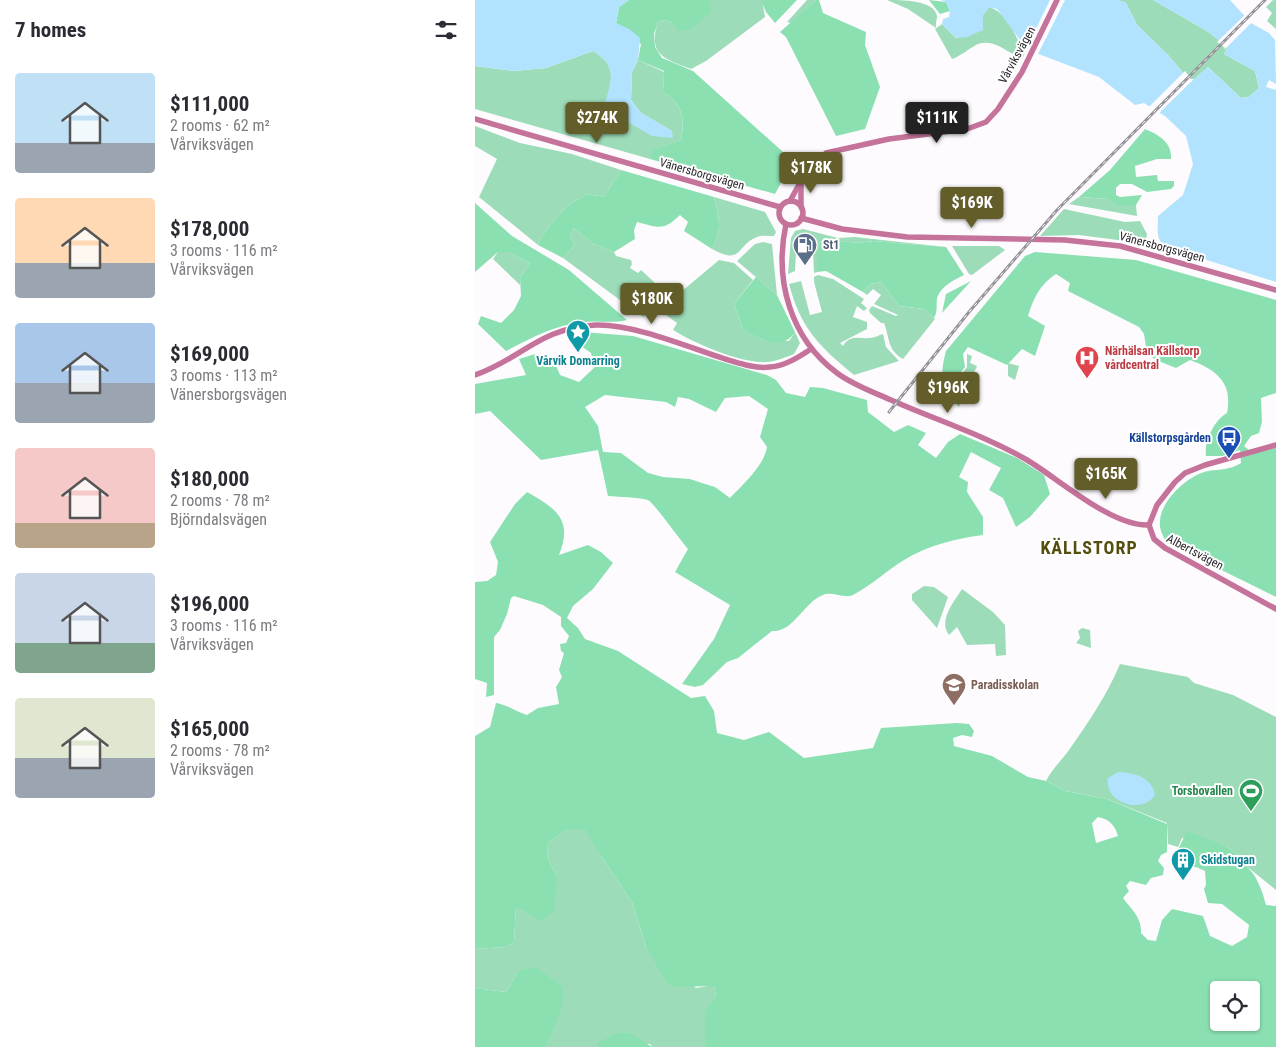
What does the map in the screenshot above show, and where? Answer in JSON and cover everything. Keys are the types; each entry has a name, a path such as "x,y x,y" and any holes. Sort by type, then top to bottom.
{"street":[{"name":"Vårviksvägen","path":"790,201 814,161 826,153 876,141 949,132 980,125 989,120 998,109 1030,56 1057,0"},
{"name":"Vänersborgsvägen","path":"475,119 780,206"},
{"path":"786,224 795,224 801,218 801,182"},
{"path":"801,208 796,202 790,201 780,206 779,215 786,224 782,264 784,290 796,325 811,349 837,373 880,395 983,439 1026,460 1127,523 1149,526 1157,505 1175,482 1185,473 1205,465 1276,446"},
{"name":"Vänersborgsvägen","path":"801,218 858,231 907,236 993,240 1065,240 1121,246 1276,290"},
{"path":"475,376 498,365 539,339 562,330 583,326 599,325 628,329 753,366 778,366 811,349"},
{"name":"Albertsvägen","path":"1149,526 1154,540 1165,548 1276,609"}],"green space":[{"path":"629,0 710,0 711,12 691,29 678,31 673,23 664,20 658,22 654,34 655,47 662,58 693,71 793,161 775,194 650,159 652,150 681,140 683,125 679,107 663,92 664,71 638,60 641,44 616,23 619,7"},
{"path":"710,0 762,0 765,17 706,61 691,69 673,62 661,54 655,42 658,22 664,20 673,23 710,12"},
{"path":"761,0 797,0 775,23 766,12"},
{"path":"807,0 816,0 791,23 787,22"},
{"path":"816,0 819,0 823,13 866,32 865,45 880,87 865,129 836,136 786,37 780,32"},
{"path":"887,0 917,2 930,7 937,16 936,28 908,9"},
{"path":"929,0 946,2 950,11 940,14"},
{"path":"1118,0 1153,0 1207,31 1228,47 1224,54 1255,71 1259,88 1249,97 1241,98 1208,67 1191,82 1168,55 1137,25 1126,3"},
{"path":"1273,0 1276,0 1276,29 1267,21 1272,13 1266,7"},
{"path":"989,7 1004,17 1020,45 1026,49 1023,57 1017,59 1016,56 1002,48 992,44 981,43 952,59 935,29 942,24 956,38 983,30 983,15"},
{"path":"593,51 607,63 610,69 611,83 605,108 672,131 641,113 631,100 632,72 638,60 664,72 663,92 675,102 681,112 683,125 681,140 653,150 650,159 475,109 475,66 513,71 546,68"},
{"path":"475,126 520,143 572,154 621,170 604,197 587,194 566,208 547,229 538,245 479,197 497,159 475,146"},
{"path":"1145,129 1164,140 1171,153 1171,159 1157,159 1135,166 1136,177 1157,175 1158,181 1174,181 1174,186 1171,189 1147,192 1132,184 1120,184 1116,188 1116,195 1120,197 1142,195 1136,205 1116,205 1108,199 1079,197 1110,170"},
{"path":"621,170 714,197 719,229 712,249 684,231 688,222 680,215 669,224 660,227 637,222 634,230 635,239 614,252 592,243 574,228 570,236 575,245 563,258 538,245 547,229 566,208 587,194 604,197"},
{"path":"714,197 765,212 776,232 774,236 757,237 734,255 722,254 712,249 719,229"},
{"path":"1079,197 1108,199 1116,205 1136,205 1137,216 1069,204"},
{"path":"475,203 512,236 569,270 627,320 589,322 563,326 534,337 506,351 478,324 481,316 501,323 514,310 521,296 520,278 530,263 508,252 498,252 475,272"},
{"path":"1064,209 1125,222 1140,221 1147,234 1146,240 1133,242 1079,235 1040,236"},
{"path":"574,228 592,243 614,252 616,256 631,260 630,268 638,273 641,270 654,282 664,300 643,317 563,258 575,245 570,236"},
{"path":"803,229 838,238 855,237 946,247 873,241 847,242 822,238 817,252 817,272 814,273 813,253 796,253 795,271 788,274 791,238 795,231"},
{"path":"822,237 847,242 873,241 946,247 964,275 948,284 939,294 934,318 924,309 899,306 881,282 870,284 863,292 826,271 817,272 817,252"},
{"path":"763,242 772,244 777,295 737,261 755,244"},
{"path":"952,246 999,246 1005,250 972,275 969,274"},
{"path":"498,252 508,252 530,263 520,278 520,285 493,259"},
{"path":"1035,252 1136,260 1276,300 1276,393 1261,398 1262,422 1259,433 1251,436 1244,446 1249,450 1276,443 1276,597 1167,543 1161,530 1160,521 1165,505 1184,483 1200,473 1229,468 1241,463 1240,450 1222,456 1206,456 1208,438 1214,426 1227,413 1228,403 1228,393 1221,379 1208,368 1190,360 1176,368 1156,360 1147,353 1144,334 1139,327 1068,291 1070,283 1056,274 1038,292 1028,316 1045,326 1035,356 1022,349 1007,365 968,347 963,354 965,367 947,389 942,375 946,351 1025,256"},
{"path":"719,260 734,263 753,280 734,304 743,329 764,340 789,341 795,332 800,343 794,354 768,362 745,360 706,347 673,330 677,323 662,312 675,297"},
{"path":"818,275 833,279 864,299 861,303 867,308 864,311 857,306 853,317 867,322 867,329 840,343 843,346 852,338 872,338 883,334 886,347 899,361 854,375 821,345 799,313 789,284 801,281 810,315 822,312 814,282 814,277"},
{"path":"756,277 777,295 795,332 784,341 771,342 763,340 743,329 734,304"},
{"path":"971,281 942,313 946,294"},
{"path":"881,282 899,306 924,309 935,319 903,359 894,352 884,323 881,323 869,310 872,306 896,316 898,315 874,304 881,295 873,289 867,295 863,292 870,284"},
{"path":"583,332 633,336 767,375 776,380 786,393 805,397 810,387 823,388 867,400 868,412 894,432 908,425 926,433 918,445 936,458 948,442 960,434 1017,458 1044,475 1050,494 1030,517 1016,527 1003,498 989,490 1001,468 971,452 959,477 968,482 967,492 983,517 983,535 952,541 923,550 904,560 853,595 823,595 810,604 786,627 772,631 738,658 727,662 703,685 695,687 682,684 714,639 730,605 675,572 688,549 648,500 608,496 598,450 541,460 490,411 475,414 475,384 526,375 519,359 535,354 553,358 560,375 579,382 595,367 591,353 575,342","holes":["605,395 666,402 675,407 678,397 689,399 716,412 725,398 749,396 768,409 760,437 767,447 765,454 752,474 730,498 715,487 690,479 663,477 648,473 621,453 603,452 598,426 585,407"]},
{"path":"967,354 972,356 970,363 977,366 959,407 950,398 949,392 967,367"},
{"path":"1008,363 1019,366 1015,380 1008,376"},
{"path":"527,492 547,504 560,517 563,524 563,543 559,555 588,545 601,552 613,563 593,589 573,606 567,618 578,628 585,639 618,651 691,698 705,696 714,711 717,733 744,740 769,732 804,758 873,748 881,728 957,723 969,724 974,731 972,737 962,735 953,738 954,746 992,756 1028,777 1046,781 1065,791 1107,799 1167,824 1167,852 1161,855 1158,861 1164,868 1163,875 1151,878 1146,885 1130,881 1126,886 1129,891 1123,898 1136,914 1140,923 1141,933 1148,940 1156,941 1162,920 1172,909 1203,916 1210,936 1232,946 1247,937 1249,925 1222,904 1208,903 1204,889 1206,885 1205,871 1196,867 1177,867 1174,858 1187,831 1226,846 1244,860 1245,865 1253,873 1259,883 1266,905 1276,906 1276,1047 705,1047 705,1010 716,996 714,986 677,987 667,983 646,947 632,902 585,829 568,829 548,843 547,856 557,877 554,911 542,921 516,907 514,943 505,947 475,949 475,736 490,727 496,703 527,715 538,708 559,704 556,687 562,677 559,670 564,653 561,651 560,644 566,643 569,636 561,626 561,617 543,605 514,596 511,598 507,614 500,630 494,637 494,695 486,697 487,683 475,679 475,582 487,581 496,575 498,562 490,542 515,504","holes":["1098,817 1111,823 1118,836 1096,843 1092,823"]},
{"path":"924,586 934,587 948,597 937,628 912,600 912,594"},
{"path":"962,589 993,612 1005,625 1006,655 996,656 995,644 967,645 957,627 949,635 945,623 946,617 951,605"},
{"path":"1082,628 1090,630 1091,648 1076,643 1080,638 1078,631"},
{"path":"1120,664 1188,677 1194,683 1233,695 1276,717 1276,890 1245,865 1244,860 1226,846 1182,838 1178,847 1168,844 1167,823 1107,799 1065,791 1046,781 1090,719"},
{"path":"586,828 603,859 632,902 646,947 696,988 714,985 716,996 705,1011 705,1047 652,1047 650,1044 597,1043 597,1047 546,1047 547,1043 519,970 506,992 475,988 475,949 505,947 514,943 516,906 527,913 557,877 547,856 548,843 568,829"},
{"path":"537,968 563,987 562,1008 546,1047 475,1047 475,988 506,992 519,970"},
{"path":"617,1033 630,1033 652,1047 597,1047 597,1043"}],"water":[{"path":"475,0 629,0 619,7 616,23 629,29 640,38 638,60 632,72 631,100 641,113 672,131 673,138 652,136 604,108 610,83 610,69 607,63 593,51 546,68 513,71 475,66"},
{"path":"941,0 1118,0 1126,3 1137,25 1168,55 1191,82 1208,67 1241,98 1249,97 1259,88 1255,71 1224,54 1228,47 1207,31 1153,0 1230,0 1251,23 1269,33 1275,40 1276,84 1269,80 1266,87 1276,90 1276,282 1166,247 1162,244 1158,233 1158,216 1183,195 1193,164 1186,136 1165,116 1144,103 1135,105 1099,77 1036,53 1023,44 997,9 989,7 983,15 983,30 967,37 956,38 942,24 943,19 949,17 950,11 946,2"},
{"path":"1118,772 1130,773 1146,780 1155,795 1149,801 1142,804 1133,805 1118,800 1108,787 1108,778"}],"pier":[{"path":"1050,0 1065,0 1037,56 1026,49"},
{"path":"1246,14 1253,21 1224,50 1225,48 1217,42"},
{"path":"1185,71 1191,79 1194,79 1158,114 1148,108"}],"railway":[{"path":"889,412 969,312 1057,210 1265,0"}],"place":[{"name":"St1","path":"805,266"},
{"name":"Vårvik Domarring","path":"578,353"},
{"name":"Närhälsan Källstorp vårdcentral","path":"1087,379"},
{"name":"Källstorpsgården","path":"1229,459"},
{"name":"Paradisskolan","path":"954,706"},
{"name":"Torsbovallen","path":"1251,812"},
{"name":"Skidstugan","path":"1183,881"}],"district":[{"name":"KÄLLSTORP","path":"1089,548"}]}
